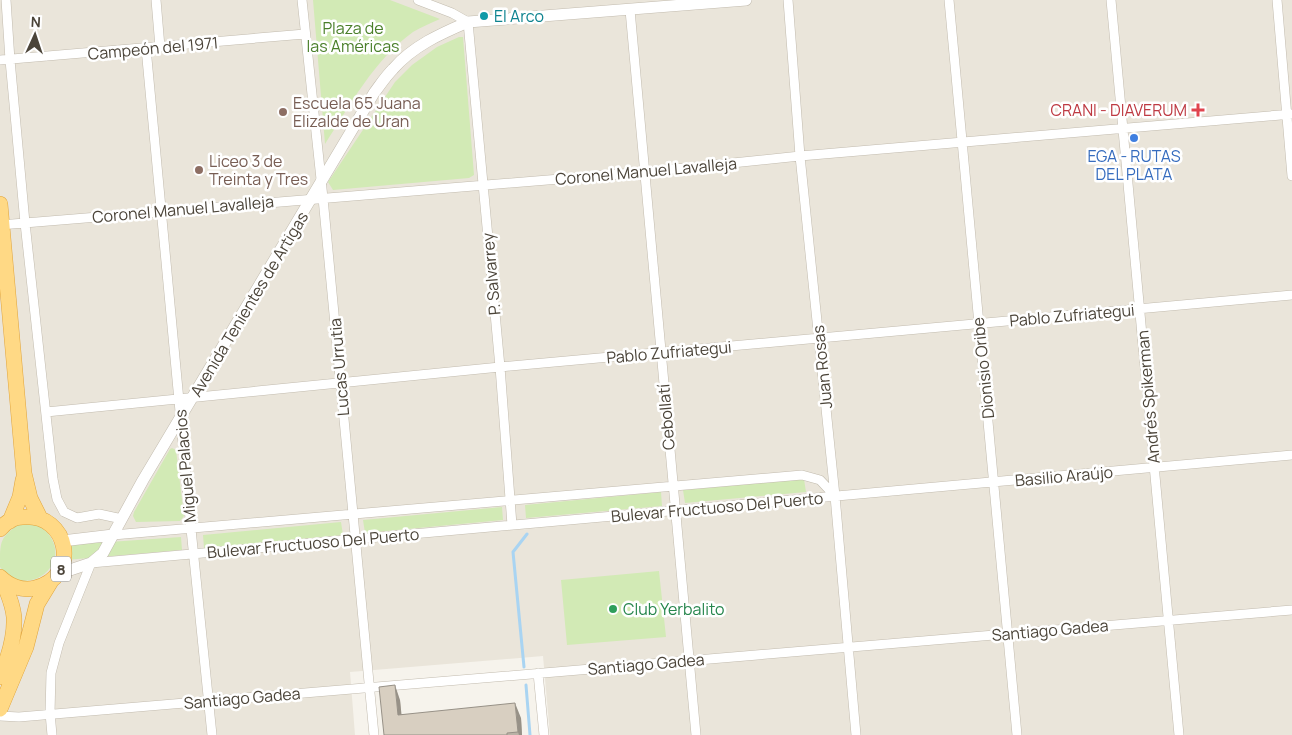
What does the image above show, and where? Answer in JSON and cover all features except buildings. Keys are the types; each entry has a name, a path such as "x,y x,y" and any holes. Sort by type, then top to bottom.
{"highway":[{"name":"8","path":"0,204 24,474 30,498 40,518"},
{"name":"8","path":"5,525 20,497 24,474"},
{"name":"8","path":"0,709 26,647 37,604 63,566 64,558 62,541 57,531 49,523 40,518 24,516 5,525"},
{"name":"8","path":"1,578 11,586 21,589 32,589 42,586 54,578"},
{"name":"8","path":"0,677 11,646 14,617 10,600 1,578"}],"street":[{"path":"6,0 25,223 51,473 57,499 64,512 77,518 99,514 122,519"},
{"path":"156,0 160,47"},
{"name":"Lucas Urrutia","path":"302,0 323,198 374,735"},
{"path":"418,0 452,12 468,22"},
{"name":"Avenida Tenientes de Artigas","path":"91,564 103,553 143,480 321,180 374,93 393,68 417,48 440,34 468,22 746,0"},
{"name":"Juan Rosas","path":"788,0 800,156 835,496 856,735"},
{"name":"Dionisio Oribe","path":"949,0 1017,735"},
{"name":"Andrés Spikerman","path":"1111,0 1179,735"},
{"path":"1277,0 1289,114 1292,176"},
{"name":"Cebollatí","path":"630,10 696,735"},
{"name":"P. Salvarrey","path":"468,22 500,367 512,525"},
{"name":"Campeón del 1971","path":"0,60 306,34"},
{"name":"Miguel Palacios","path":"146,48 212,735"},
{"name":"Coronel Manuel Lavalleja","path":"1,225 645,172 800,156 1289,114"},
{"name":"Pablo Zufriategui","path":"46,412 500,367 1292,295"},
{"name":"Basilio Araújo","path":"835,496 1292,455"},
{"name":"Bulevar Fructuoso Del Puerto","path":"62,541 802,474 820,480 835,496"},
{"name":"Bulevar Fructuoso Del Puerto","path":"54,578 91,564 835,496"},
{"path":"52,735 50,713 51,673 60,643 91,564"},
{"name":"Santiago Gadea","path":"0,716 19,717 1292,610"},
{"path":"538,674 544,735"}],"shaded area":[{"path":"0,0 1292,0 1292,735 550,735 543,656 350,672 355,735 0,735"}],"green space":[{"name":"Plaza de las Américas","path":"313,0 390,0 440,19 413,32 386,56 364,84 325,144"},
{"name":"Plaza de las Américas","path":"463,37 474,175 469,178 333,190 328,182 395,82 412,65 437,47"},
{"path":"172,448 176,450 184,516 180,521 136,522 133,516 134,512"},
{"path":"804,479 806,492 685,503 683,490"},
{"path":"661,492 662,506 526,518 525,505"},
{"path":"502,507 503,520 365,533 363,520"},
{"path":"341,522 343,535 204,548 203,535"},
{"path":"19,524 34,525 42,528 50,536 55,548 55,559 50,568 42,576 32,580 21,580 10,576 0,567 2,541"},
{"path":"181,537 182,550 66,560 66,545"},
{"name":"Club Yerbalito","path":"659,571 666,637 567,645 561,580"}],"waterway":[{"path":"524,667 513,552 527,534"},
{"path":"526,685 530,735"}],"place":[{"name":"El Arco","path":"484,16"},
{"name":"CRANI - DIAVERUM","path":"1198,110"},
{"name":"Escuela 65 Juana Elizalde de Uran","path":"283,112"},
{"name":"EGA - RUTAS DEL PLATA","path":"1134,138"},
{"name":"Liceo 3 de Treinta y Tres","path":"199,170"},
{"name":"Club Yerbalito","path":"613,609"}]}
